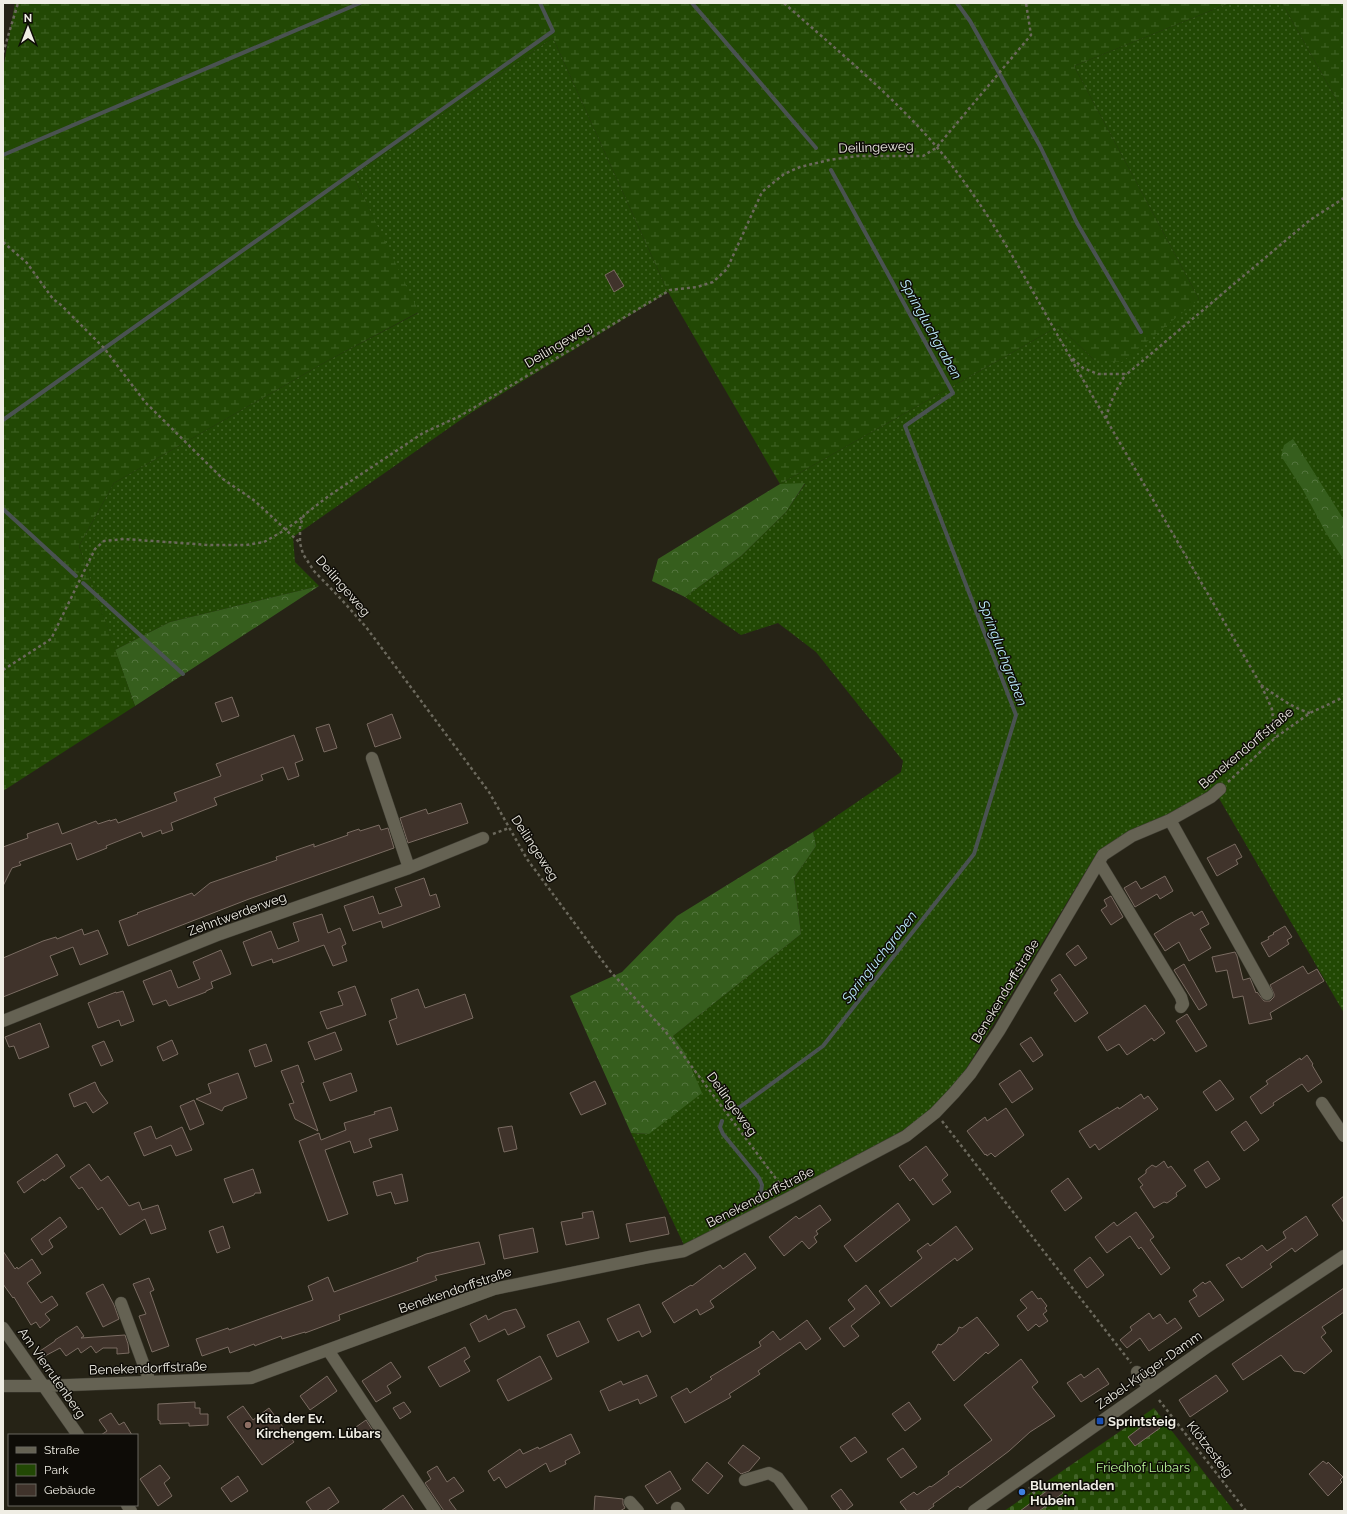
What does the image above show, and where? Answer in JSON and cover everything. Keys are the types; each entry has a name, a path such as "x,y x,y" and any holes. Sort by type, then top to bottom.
{"street":[{"path":"372,758 409,868"},
{"name":"Benekendorffstraße","path":"3,1386 44,1386 251,1378 494,1289 684,1251 791,1197 906,1136 935,1113 970,1073 999,1031 1103,855 1122,843 1170,820 1211,797 1220,789"},
{"path":"1170,820 1267,994"},
{"name":"Zehntwerderweg","path":"3,1021 220,934 409,868 483,838"},
{"path":"1099,862 1181,997 1183,1004 1181,1007"},
{"path":"1322,1103 1344,1136"},
{"name":"Zabel-Krüger-Damm","path":"974,1511 1206,1347 1344,1256"},
{"path":"121,1303 150,1382"},
{"name":"Am Vierrutenberg","path":"3,1328 77,1434"},
{"path":"328,1350 435,1511"},
{"path":"1137,1372 1149,1387"},
{"path":"745,1480 769,1473 778,1478 802,1511"}],"path":[{"path":"3,53 18,3"},
{"path":"784,3 901,107 953,167 998,231 1261,685 1272,709 1275,738"},
{"path":"936,148 1031,35 1026,3"},
{"name":"Deilingeweg","path":"791,1197 665,1031 610,971 601,959 527,859 489,792 366,627 314,571 303,554 300,543 300,526 304,515 330,495 423,433 460,416 670,290 697,287 713,282 727,269 762,192 784,174 800,167 829,160 857,156 923,156 936,148"},
{"path":"1106,419 1109,405 1127,374 1310,220 1344,198"},
{"path":"3,242 27,263 53,299 61,305 104,348 145,402 224,479 255,501 300,543"},
{"path":"1069,355 1083,368 1098,374 1127,374"},
{"path":"3,670 51,639 95,550 104,541 124,539 209,545 246,545 264,542 285,530 304,515"},
{"path":"1261,685 1284,701 1300,710 1310,713"},
{"name":"Benekendorffstraße","path":"1220,789 1275,738 1310,713 1344,697"},
{"path":"935,1113 1137,1372"},
{"name":"Klötzesteig","path":"1159,1400 1246,1511"},
{"path":"1022,1477 1049,1511"}],"green space":[{"path":"15,3 1230,3 1074,66 1199,299 1122,362 1094,360 1059,326 780,484 668,292 553,38 353,175 419,312 329,360 114,483 79,546 135,706 3,791 3,69"},
{"path":"1230,3 1282,3 1344,113 1344,1013 1213,788 1179,810 1109,844 1095,856 966,1069 934,1108 902,1131 782,1197 684,1245 631,1133 649,1134 685,1053 673,1036 801,934 794,878 816,846 813,832 901,772 903,761 816,652 778,623 741,635 685,597 741,556 786,512 805,484 780,484 1059,326 1094,360 1199,299 1074,66"},
{"path":"1282,3 1344,3 1344,113"},
{"path":"553,38 668,292 469,414 293,537 295,562 319,586 170,622 115,650 79,546 114,483 329,360 418,313 353,175"},
{"path":"1293,439 1344,520 1344,560 1326,533 1303,490 1281,456 1284,445"},
{"path":"805,483 786,512 741,556 685,597 652,581 658,559 780,484"},
{"path":"319,586 135,706 115,650 170,622"},
{"path":"813,832 816,846 794,878 801,934 673,1036 685,1053 702,1093 649,1134 631,1133 570,996 622,972 677,916"},
{"name":"Friedhof Lübars","path":"1154,1408 1234,1511 1004,1511"}],"building":[{"path":"614,270 624,286 614,292 605,275"},
{"path":"232,697 239,716 222,722 215,703"},
{"path":"392,714 401,738 375,747 367,724"},
{"path":"329,724 337,748 324,752 316,728"},
{"path":"294,735 303,760 295,763 299,776 288,780 283,767 261,775 263,780 214,798 217,805 171,823 173,830 162,834 161,830 143,837 141,832 106,846 107,848 77,860 71,843 19,862 21,865 12,868 3,886 3,847 28,838 27,834 58,823 62,834 96,821 98,824 116,819 118,823 177,801 174,793 221,776 216,764"},
{"path":"461,803 468,823 408,843 400,818 426,809 428,814"},
{"path":"379,825 381,830 388,828 394,848 249,899 128,946 119,921 192,893 194,896 210,883 277,860 276,857 314,844 314,847 348,835 347,833 359,829 360,831"},
{"path":"1235,844 1242,857 1236,860 1238,864 1217,876 1207,858"},
{"path":"1165,876 1173,891 1160,899 1157,894 1135,907 1124,888 1136,881 1141,889"},
{"path":"424,878 430,896 436,894 440,907 383,928 381,921 353,931 344,906 373,896 379,914 402,906 395,888"},
{"path":"1111,896 1123,917 1111,925 1101,910 1107,906 1104,900"},
{"path":"1202,911 1209,924 1200,929 1211,948 1189,961 1179,942 1165,951 1154,934 1192,912 1194,916"},
{"path":"322,914 328,933 340,928 346,944 342,946 347,961 333,966 324,945 273,963 272,959 252,966 243,942 271,931 278,949 299,941 293,923"},
{"path":"1285,926 1292,937 1287,940 1289,944 1269,957 1261,943 1269,939 1268,937"},
{"path":"82,929 84,935 98,930 108,954 80,965 73,947 50,956 58,975 3,997 3,958 43,941 56,937 57,939"},
{"path":"1078,945 1087,958 1075,966 1066,954"},
{"path":"221,950 231,974 211,982 213,988 206,992 169,1006 166,1000 153,1005 143,981 171,970 178,988 200,979 193,962"},
{"path":"1235,952 1243,980 1250,978 1256,993 1257,992 1264,1001 1270,1001 1274,997 1270,985 1303,966 1308,974 1317,969 1324,981 1270,1013 1272,1019 1249,1024 1243,996 1233,998 1227,970 1216,972 1212,957"},
{"path":"1184,964 1207,1005 1199,1010 1174,970"},
{"path":"1060,974 1088,1013 1075,1022 1054,993 1058,990 1051,980"},
{"path":"355,986 366,1015 327,1029 320,1012 343,1005 338,992"},
{"path":"418,989 425,1008 465,994 473,1018 397,1045 389,1021 397,1018 391,999"},
{"path":"123,991 134,1021 121,1026 119,1020 98,1028 88,1003 116,992"},
{"path":"1145,1005 1165,1033 1154,1041 1152,1038 1127,1055 1119,1044 1107,1051 1098,1037"},
{"path":"1187,1014 1207,1046 1196,1052 1176,1021"},
{"path":"40,1023 49,1047 19,1059 14,1046 9,1047 5,1037"},
{"path":"335,1032 342,1050 315,1060 308,1042"},
{"path":"1031,1037 1043,1055 1033,1062 1020,1044"},
{"path":"172,1040 178,1054 163,1061 157,1047"},
{"path":"104,1041 113,1061 101,1066 92,1046"},
{"path":"266,1044 272,1061 255,1067 249,1050"},
{"path":"1307,1055 1322,1082 1308,1092 1302,1084 1273,1103 1274,1105 1261,1114 1250,1097 1268,1084 1266,1081 1300,1058 1301,1060"},
{"path":"298,1065 304,1082 301,1083 318,1131 295,1119 289,1104 294,1103 281,1071"},
{"path":"1020,1070 1033,1089 1012,1103 999,1084"},
{"path":"238,1073 247,1098 224,1107 222,1111 196,1099 211,1093 208,1084"},
{"path":"351,1073 357,1091 330,1101 323,1083"},
{"path":"1220,1080 1234,1099 1216,1111 1203,1092"},
{"path":"595,1081 606,1104 581,1115 570,1093"},
{"path":"95,1082 99,1091 108,1103 93,1113 86,1102 74,1107 69,1094"},
{"path":"1141,1094 1144,1099 1148,1096 1158,1109 1099,1150 1095,1144 1090,1148 1079,1131 1118,1107 1119,1109"},
{"path":"194,1100 204,1124 190,1130 180,1106"},
{"path":"391,1107 398,1130 369,1139 372,1147 354,1153 350,1141 325,1150 348,1214 328,1221 299,1141 319,1133 321,1140 346,1130 344,1123 375,1114 374,1112"},
{"path":"1006,1108 1024,1135 995,1157 991,1153 987,1156 967,1131 985,1117 987,1121"},
{"path":"1246,1121 1259,1140 1244,1151 1231,1132"},
{"path":"151,1126 156,1139 182,1127 192,1150 176,1156 171,1145 144,1156 134,1133"},
{"path":"512,1126 517,1149 504,1152 498,1128"},
{"path":"926,1146 948,1175 942,1180 951,1192 933,1205 913,1178 910,1181 899,1166"},
{"path":"57,1154 65,1166 44,1181 43,1179 24,1193 17,1182"},
{"path":"1164,1161 1168,1168 1171,1166 1186,1186 1176,1193 1177,1196 1170,1201 1167,1203 1164,1202 1154,1208 1140,1187 1143,1185 1138,1179 1146,1173 1146,1170 1152,1165 1156,1167"},
{"path":"1208,1161 1220,1179 1206,1188 1194,1170"},
{"path":"89,1164 101,1181 108,1176 129,1206 139,1202 142,1210 158,1205 166,1229 151,1234 145,1219 120,1235 102,1207 98,1210 82,1187 79,1189 70,1177"},
{"path":"253,1169 261,1193 255,1193 254,1195 233,1203 224,1179"},
{"path":"402,1174 408,1201 395,1204 391,1192 377,1196 373,1182"},
{"path":"1068,1178 1082,1198 1065,1211 1051,1191"},
{"path":"1344,1196 1344,1223 1332,1205"},
{"path":"898,1203 910,1220 856,1262 844,1246"},
{"path":"820,1205 831,1220 816,1231 818,1234 814,1237 817,1242 809,1249 802,1241 784,1256 769,1237 796,1216 799,1219"},
{"path":"593,1211 599,1238 566,1245 561,1222 583,1218 582,1213"},
{"path":"1136,1212 1154,1237 1150,1240 1170,1268 1161,1275 1141,1247 1139,1249 1130,1236 1107,1253 1095,1237 1114,1222 1117,1226"},
{"path":"1306,1216 1318,1235 1295,1252 1292,1248 1270,1264 1272,1267 1242,1288 1226,1265 1239,1257 1241,1260 1262,1245 1267,1251 1286,1238 1283,1232"},
{"path":"60,1217 67,1227 49,1240 53,1247 42,1255 31,1239"},
{"path":"665,1217 669,1234 630,1242 626,1224"},
{"path":"223,1226 230,1248 217,1253 209,1231"},
{"path":"956,1226 973,1249 957,1261 955,1258 891,1307 879,1291 922,1258 917,1251 928,1243 930,1246"},
{"path":"533,1228 538,1252 504,1259 499,1235"},
{"path":"479,1242 485,1264 435,1276 437,1280 339,1315 340,1320 305,1333 282,1339 281,1336 255,1346 254,1344 230,1353 228,1347 202,1356 196,1339 228,1328 229,1330 313,1300 308,1286 328,1277 334,1292 418,1261 417,1258 426,1254"},
{"path":"3,1251 15,1269 17,1267 18,1269 32,1259 41,1273 27,1283 41,1303 52,1296 58,1305 45,1314 50,1320 40,1328 36,1322 31,1325 14,1297 13,1298 3,1284"},
{"path":"745,1253 756,1268 710,1301 714,1307 700,1315 697,1309 674,1323 662,1303 691,1285 692,1286 720,1265 723,1269"},
{"path":"1090,1257 1104,1275 1087,1288 1074,1270"},
{"path":"149,1278 154,1290 150,1292 169,1346 152,1352 139,1316 146,1314 133,1284"},
{"path":"1210,1281 1224,1300 1199,1317 1189,1301 1197,1296 1193,1290 1203,1282 1205,1284"},
{"path":"103,1284 114,1305 119,1319 103,1327 86,1293"},
{"path":"866,1285 880,1303 851,1326 859,1336 844,1347 829,1328 855,1309 848,1300"},
{"path":"1344,1288 1344,1312 1322,1327 1326,1333 1321,1337 1332,1351 1304,1374 1302,1372 1294,1371 1281,1355 1243,1380 1232,1364"},
{"path":"1032,1291 1038,1299 1041,1298 1047,1306 1045,1308 1047,1311 1043,1314 1048,1321 1039,1327 1036,1324 1028,1331 1017,1316 1027,1308 1020,1300"},
{"path":"639,1304 651,1332 642,1337 639,1331 618,1341 607,1319"},
{"path":"516,1309 525,1327 508,1335 505,1329 479,1342 470,1324 486,1315 488,1320 504,1312"},
{"path":"1149,1313 1153,1319 1160,1314 1167,1324 1175,1318 1182,1328 1149,1351 1140,1338 1127,1348 1120,1340 1132,1330 1130,1327"},
{"path":"977,1317 999,1345 988,1354 986,1352 954,1381 932,1352 938,1344 941,1345 957,1332 959,1327 962,1328"},
{"path":"807,1320 821,1339 806,1350 800,1342 758,1371 760,1374 729,1394 731,1397 685,1423 671,1397 687,1388 690,1393 712,1379 710,1377 761,1346 759,1342 773,1331 780,1340"},
{"path":"579,1321 589,1342 557,1357 547,1335"},
{"path":"77,1326 84,1336 81,1338 125,1335 129,1353 117,1354 117,1348 103,1348 96,1353 91,1346 81,1353 78,1348 66,1356 60,1348 43,1357 40,1351"},
{"path":"465,1347 470,1357 464,1361 470,1371 440,1387 428,1367"},
{"path":"540,1356 552,1379 508,1401 497,1380"},
{"path":"1021,1359 1038,1382 1032,1387 1055,1416 1030,1432 1009,1451 960,1488 958,1486 933,1504 934,1506 927,1511 907,1511 900,1502 914,1492 917,1495 930,1486 931,1487 949,1474 948,1472 992,1440 964,1405"},
{"path":"391,1362 401,1377 387,1386 391,1393 376,1402 362,1381"},
{"path":"1098,1368 1109,1384 1081,1402 1067,1383 1081,1374 1084,1378"},
{"path":"647,1375 657,1396 640,1404 638,1399 609,1411 600,1391 621,1381 623,1385"},
{"path":"1216,1375 1228,1391 1190,1417 1179,1400"},
{"path":"327,1376 337,1391 310,1410 300,1396"},
{"path":"195,1402 195,1408 200,1408 200,1414 208,1414 208,1425 189,1426 189,1423 160,1424 160,1421 158,1420 158,1404"},
{"path":"404,1402 411,1412 400,1419 393,1408"},
{"path":"909,1402 921,1419 905,1431 892,1414"},
{"path":"243,1406 253,1420 269,1408 294,1442 262,1465 227,1417"},
{"path":"111,1413 119,1425 124,1422 131,1434 102,1434 107,1431 99,1420"},
{"path":"1153,1418 1160,1428 1135,1446 1128,1437"},
{"path":"366,1420 373,1431 363,1437 356,1427"},
{"path":"571,1434 580,1453 565,1461 566,1464 550,1472 546,1463 506,1488 499,1477 494,1481 488,1471 520,1449 523,1454 538,1447 539,1449"},
{"path":"855,1437 867,1452 851,1462 840,1447"},
{"path":"743,1445 760,1458 749,1471 741,1474 728,1463"},
{"path":"903,1448 917,1467 901,1478 887,1459"},
{"path":"1323,1461 1327,1464 1328,1462 1343,1477 1340,1480 1342,1482 1328,1496 1309,1474"},
{"path":"707,1462 723,1476 708,1494 692,1480"},
{"path":"160,1465 170,1478 164,1483 172,1496 158,1506 140,1479"},
{"path":"437,1466 447,1482 454,1477 464,1491 449,1500 457,1511 444,1511 425,1483 431,1479 427,1472"},
{"path":"670,1471 681,1489 657,1504 645,1486"},
{"path":"238,1476 248,1491 231,1502 221,1488"},
{"path":"1056,1484 1063,1493 1039,1511 1020,1511"},
{"path":"329,1487 339,1502 326,1511 312,1511 306,1502"},
{"path":"841,1489 853,1505 845,1511 842,1511 831,1496"},
{"path":"403,1495 414,1511 381,1511"},
{"path":"595,1496 623,1499 625,1508 620,1511 594,1511"}],"waterway":[{"path":"3,155 360,3"},
{"path":"3,420 553,31 540,3"},
{"name":"Springluchgraben","path":"692,3 816,148"},
{"path":"957,3 970,21 1040,146 1077,223 1141,332"},
{"name":"Springluchgraben","path":"737,1109 823,1046 974,854 1016,715 905,426 953,393 831,170"},
{"path":"3,509 76,576"},
{"path":"83,583 183,674"},
{"name":"Springluchgraben","path":"722,1121 720,1127 723,1134 759,1178 762,1185 760,1199"}],"place":[{"name":"Sprintsteig","path":"1100,1421"},
{"name":"Kita der Ev. Kirchengem. Lübars","path":"248,1425"},
{"name":"Blumenladen Hubein","path":"1022,1492"}]}
